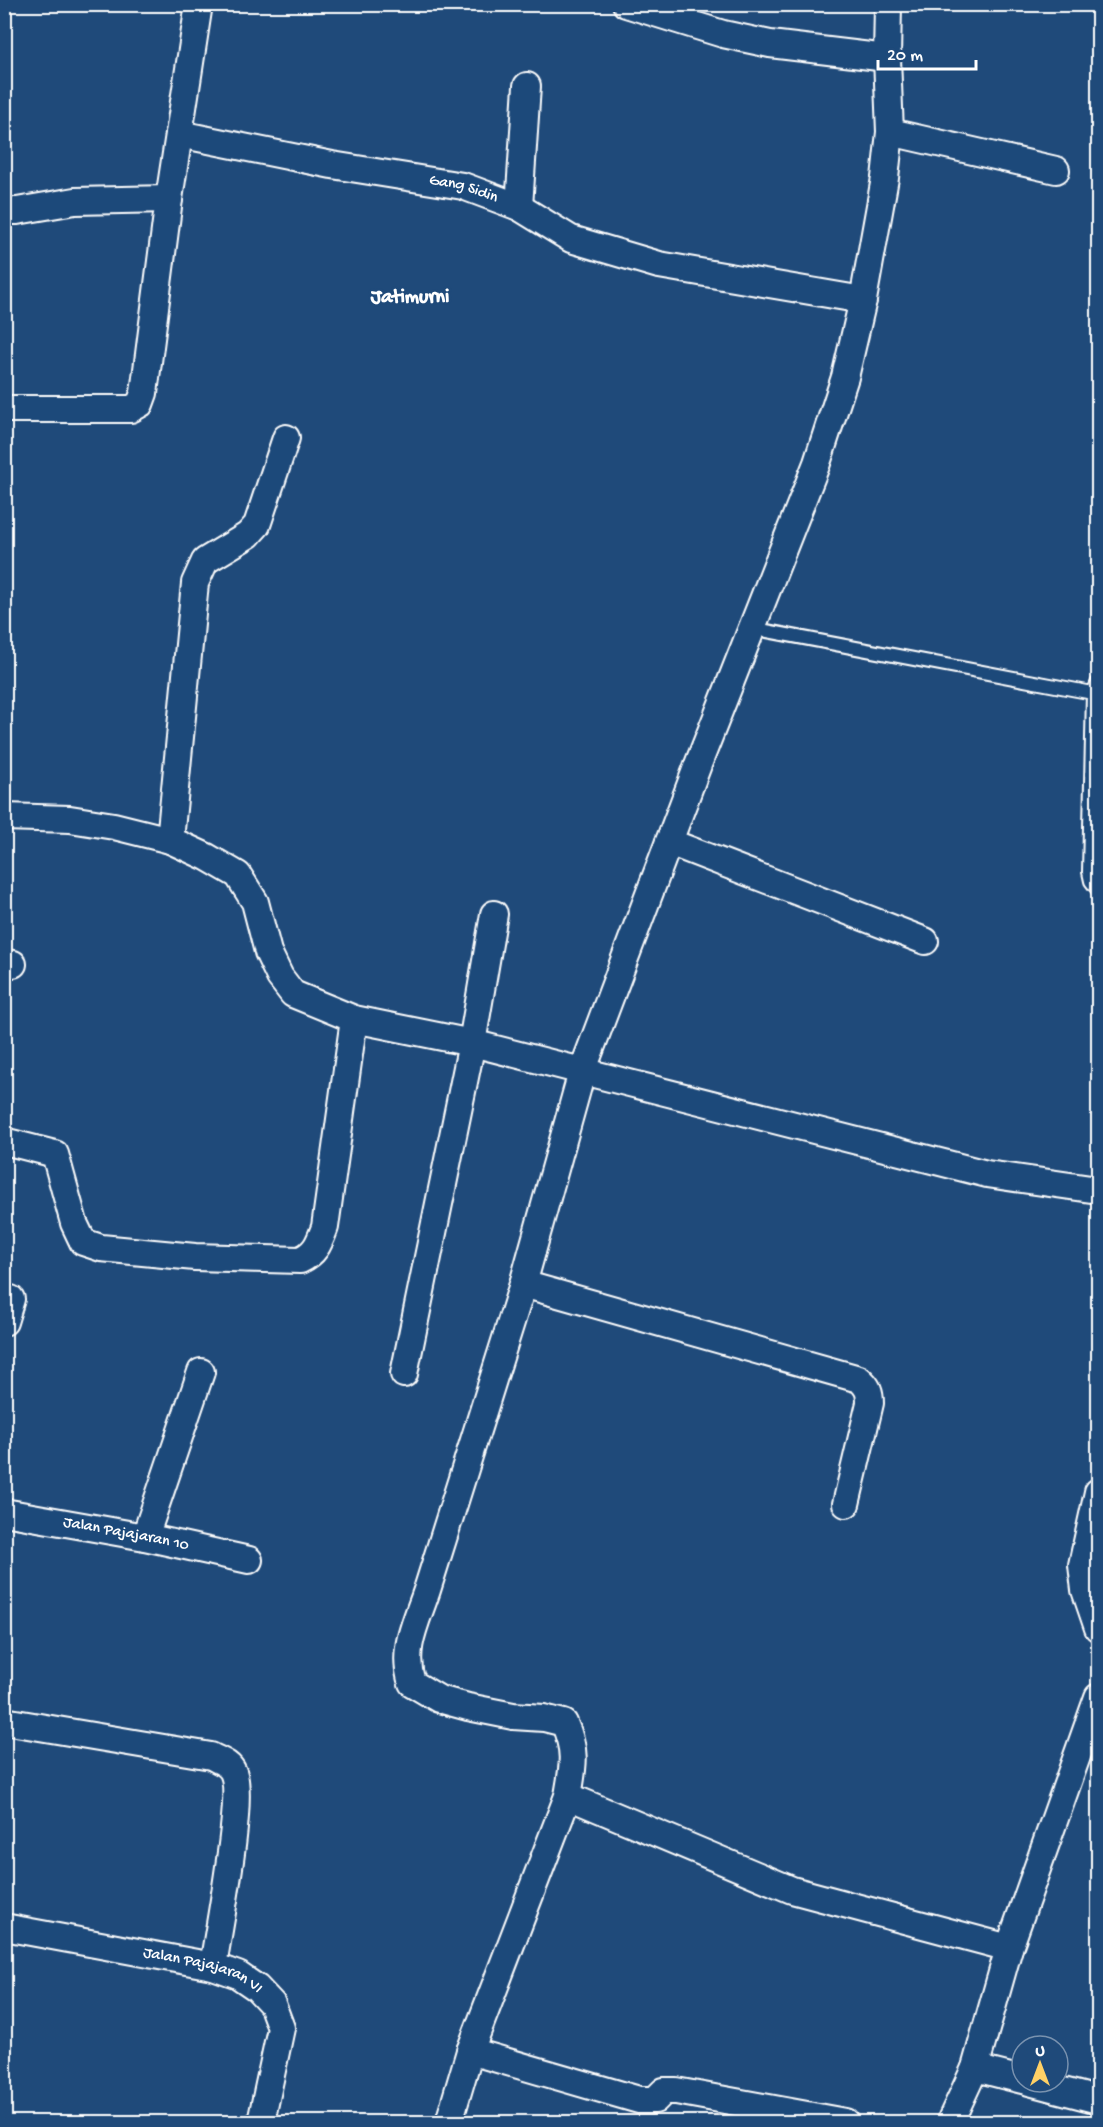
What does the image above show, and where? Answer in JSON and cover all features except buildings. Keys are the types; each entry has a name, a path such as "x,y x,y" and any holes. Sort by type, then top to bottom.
{"street":[{"path":"4,409 131,410 140,404 146,382 169,199 199,4"},
{"path":"449,2122 470,2051 568,1796 574,1764 572,1740 564,1723 468,1707 439,1699 412,1683 407,1667 410,1640 428,1590 523,1284 582,1072 831,425 863,300 885,178 890,132 887,58 888,4"},
{"path":"632,5 723,34 770,44 887,58"},
{"path":"519,207 527,86"},
{"path":"890,132 1056,170"},
{"name":"Gang Sidin","path":"179,134 332,165 463,186 519,207 571,239 626,256 658,265 863,300"},
{"path":"4,211 17,211 75,201 169,199"},
{"path":"171,840 195,583 205,561 248,536 256,525 286,438"},
{"path":"4,817 70,819 114,826 171,840 207,857 238,875 255,902 268,952 280,977 293,993 354,1019 472,1043 987,1174 1098,1190"},
{"path":"669,842 925,941"},
{"path":"404,1374 472,1043 494,914"},
{"path":"4,1141 55,1154 74,1223 83,1242 101,1248 195,1257 300,1260 310,1256 318,1246 325,1227 354,1019"},
{"path":"523,1284 859,1379 867,1385 870,1403 846,1504"},
{"path":"145,1538 201,1372"},
{"path":"1098,1492 1082,1565 1085,1590 1098,1628"},
{"name":"Jalan Pajajaran 10","path":"4,1512 249,1560"},
{"path":"950,2122 975,2068 1009,1948 1098,1697"},
{"path":"4,1721 211,1756 229,1765 238,1787 236,1813 213,1966"},
{"path":"568,1796 792,1890 1009,1948"},
{"name":"Jalan Pajajaran VI","path":"4,1927 213,1966 238,1975 257,1988 272,2004 281,2028 261,2122"},
{"path":"470,2051 639,2100 655,2100 664,2091 676,2091 845,2122"},
{"path":"975,2068 1010,2077"},
{"path":"1070,2093 1098,2100"}],"lane":[{"path":"751,628 1097,690 1089,872 1091,881 1098,890"}],"district":[{"name":"Jatimurni","path":"410,298"}]}
